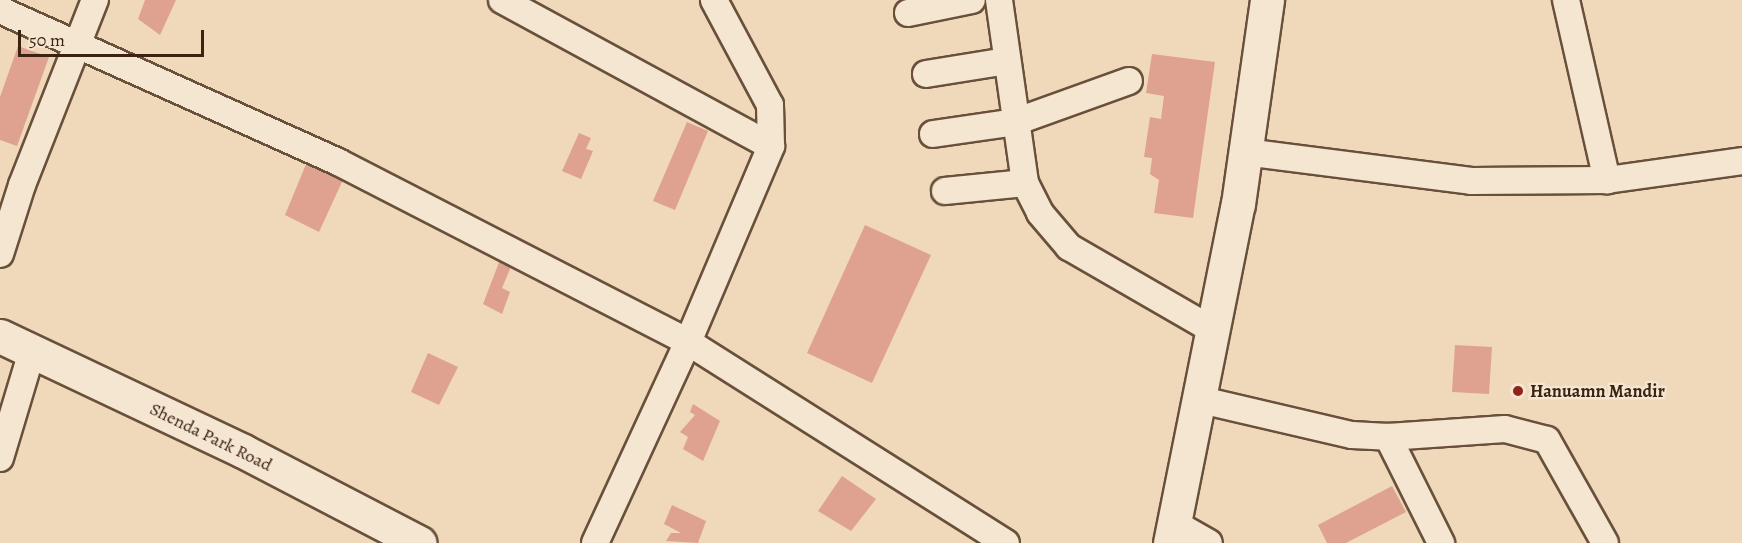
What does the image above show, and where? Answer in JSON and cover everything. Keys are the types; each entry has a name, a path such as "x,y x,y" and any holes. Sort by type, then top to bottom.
{"street":[{"path":"0,254 74,46 95,0"},
{"path":"502,0 771,146"},
{"path":"595,543 688,342 771,146 770,105 714,0"},
{"path":"908,13 972,0"},
{"path":"999,0 1025,183 1040,213 1069,248 1213,330"},
{"path":"1209,543 1172,533 1197,399 1213,330 1245,152 1267,0"},
{"path":"1566,0 1607,180"},
{"path":"0,10 74,46 338,162 688,342 1006,543"},
{"path":"926,74 1006,61"},
{"path":"933,134 1015,122 1129,81"},
{"path":"1245,152 1471,181 1607,180 1742,161"},
{"path":"945,191 1025,183"},
{"name":"Shenda Park Road","path":"0,336 243,451 420,543"},
{"path":"0,458 32,351"},
{"path":"1197,399 1352,435 1388,437 1505,429 1547,440 1605,543"},
{"path":"1388,437 1442,543"}],"building":[{"path":"145,0 176,0 160,35 138,19"},
{"path":"18,46 49,57 17,146 0,140 0,97"},
{"path":"1152,54 1215,62 1193,218 1154,213 1159,180 1150,174 1152,158 1144,157 1150,117 1161,119 1164,96 1146,93"},
{"path":"687,122 708,131 675,210 653,201"},
{"path":"579,133 591,138 586,149 593,151 581,179 562,171"},
{"path":"309,157 347,171 319,232 285,215"},
{"path":"865,225 931,255 872,383 807,353"},
{"path":"503,252 515,257 502,288 510,292 502,314 483,304"},
{"path":"1455,345 1492,347 1489,394 1452,392"},
{"path":"428,353 458,367 439,405 411,392"},
{"path":"693,404 720,421 703,461 683,449 688,437 680,432 695,415 690,412"},
{"path":"842,476 876,499 851,531 818,511"},
{"path":"1392,486 1406,512 1346,543 1327,543 1318,525"},
{"path":"672,505 706,521 698,543 666,541 671,533 681,533 664,524"}],"place":[{"name":"Hanuamn Mandir","path":"1518,391"}]}
